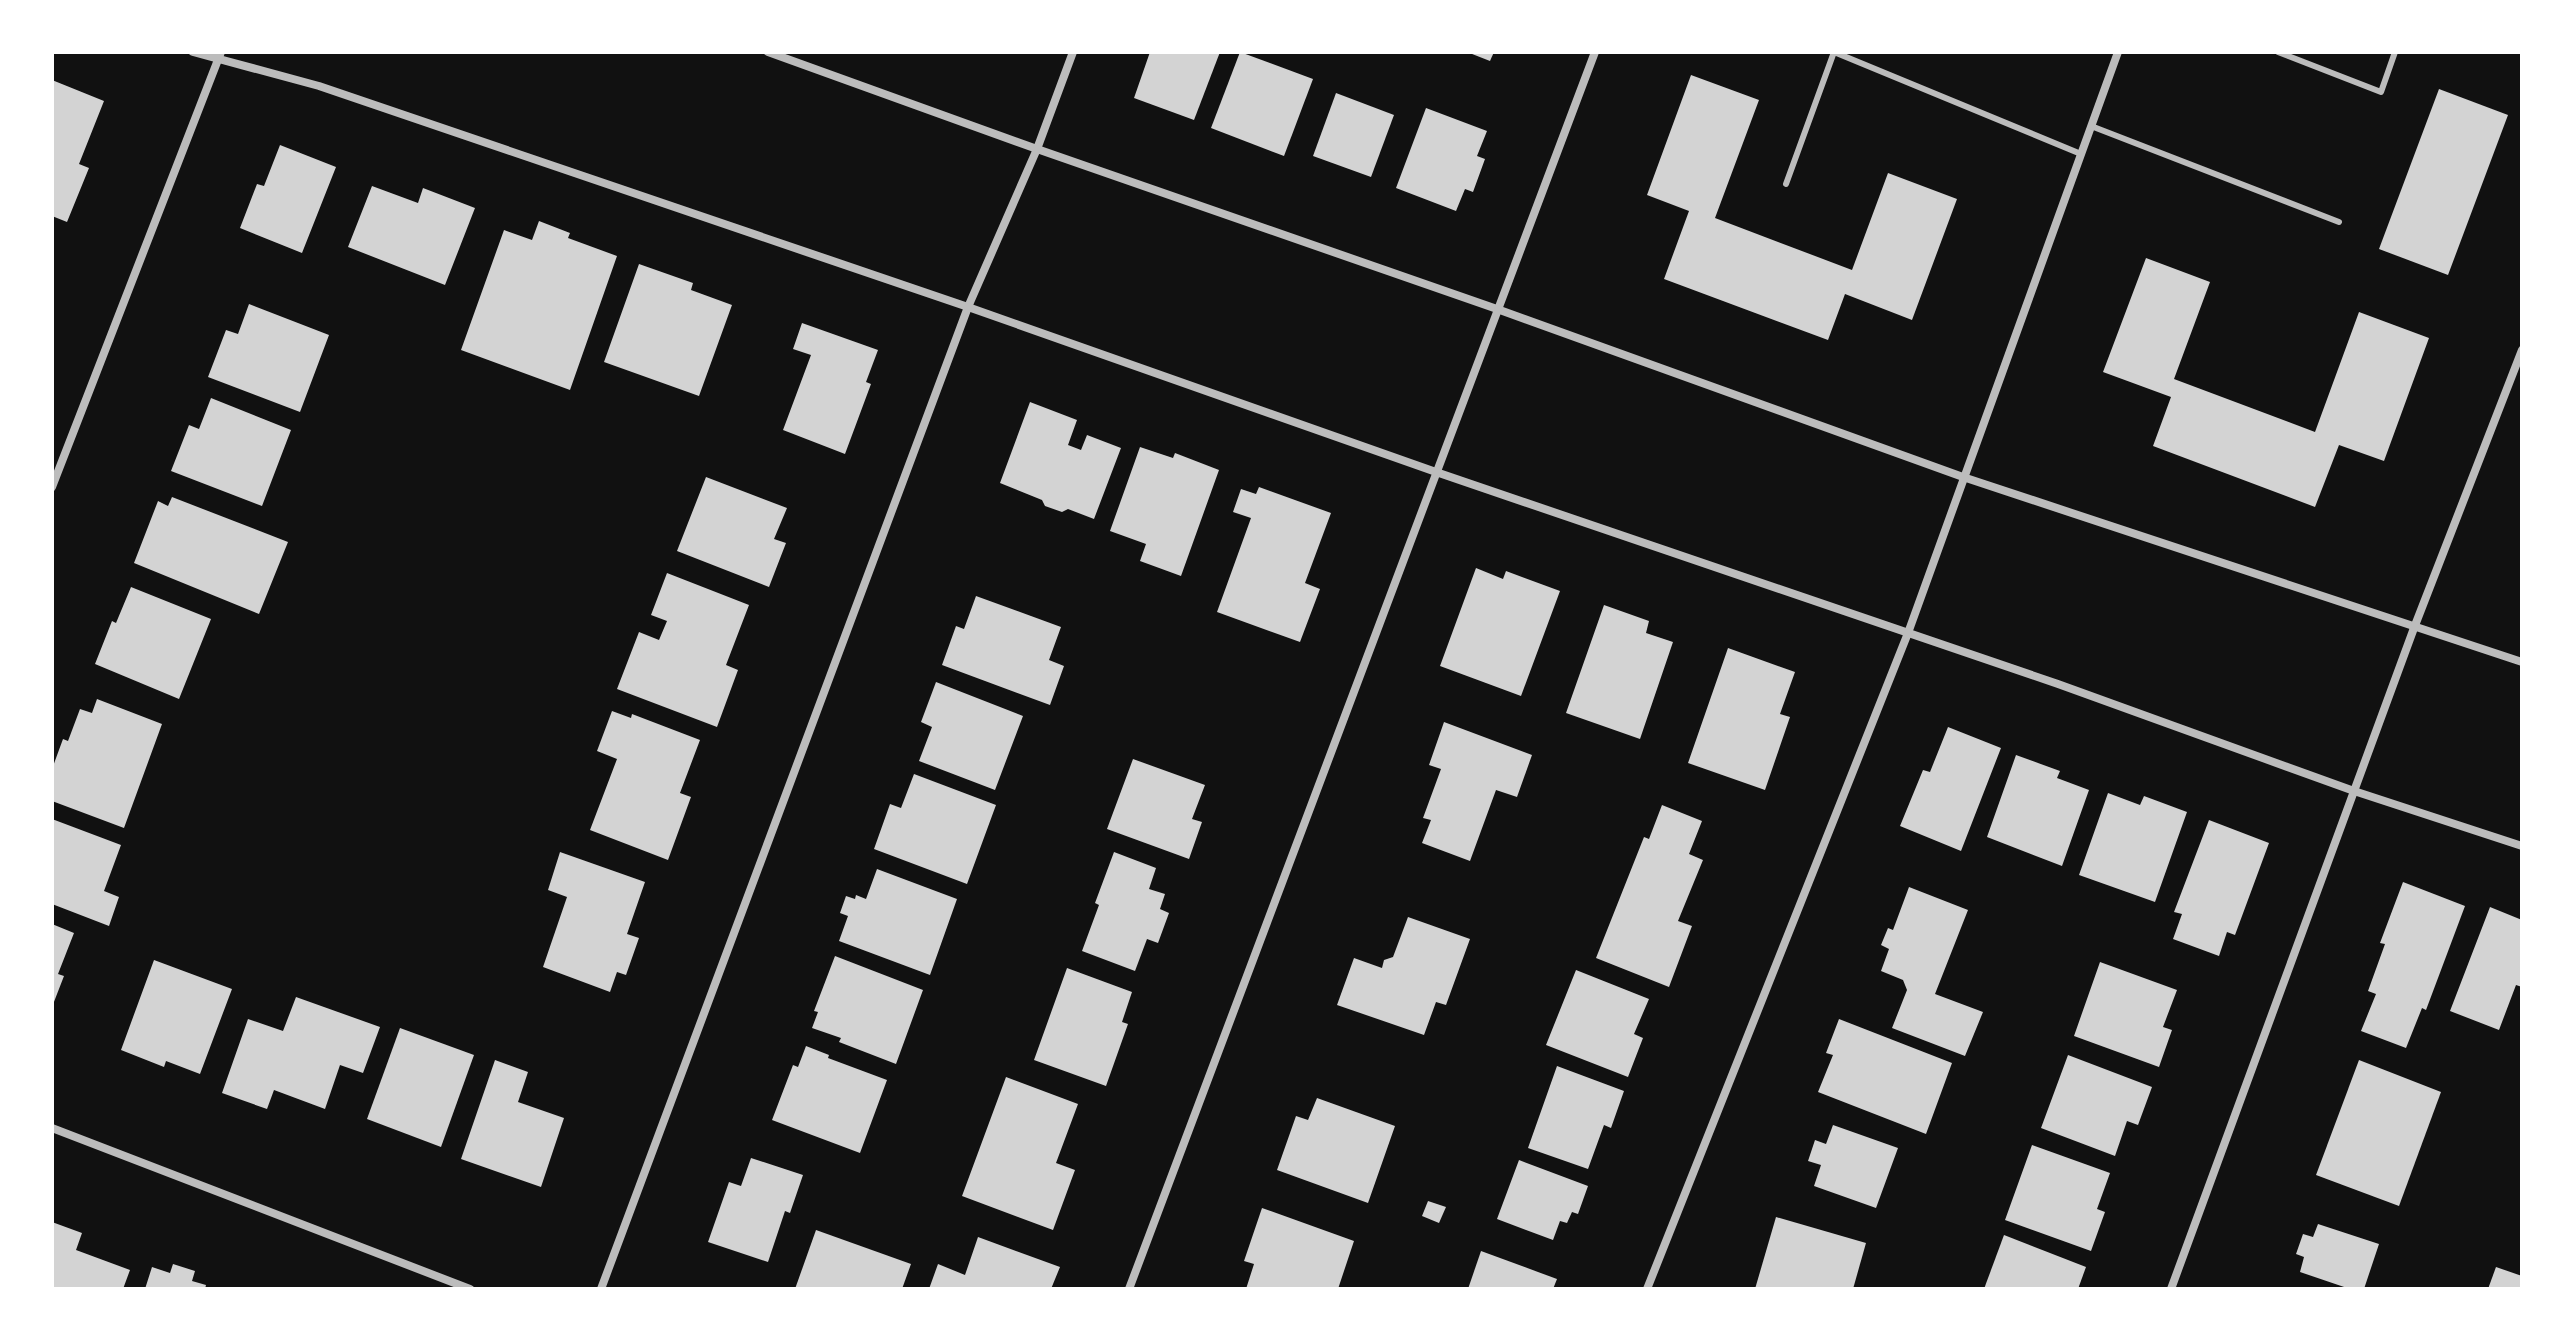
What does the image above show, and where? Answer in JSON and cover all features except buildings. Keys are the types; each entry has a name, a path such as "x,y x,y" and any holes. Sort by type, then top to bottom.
{"street":[{"path":"193,52 220,55 319,86 968,307 1436,472 2058,684 2354,791 2522,846"},
{"path":"768,52 1963,477 2522,662"},
{"path":"601,1289 968,307 1037,149 1073,52"},
{"path":"1129,1289 1595,52"},
{"path":"1647,1289 1908,633 2118,52"},
{"path":"52,487 220,55"},
{"path":"2171,1289 2414,628 2522,350"},
{"path":"52,1128 470,1289"}],"lane":[{"path":"1786,184 1834,52 2081,154"},
{"path":"2278,52 2381,92 2395,52"},
{"path":"2091,126 2339,222"}]}
